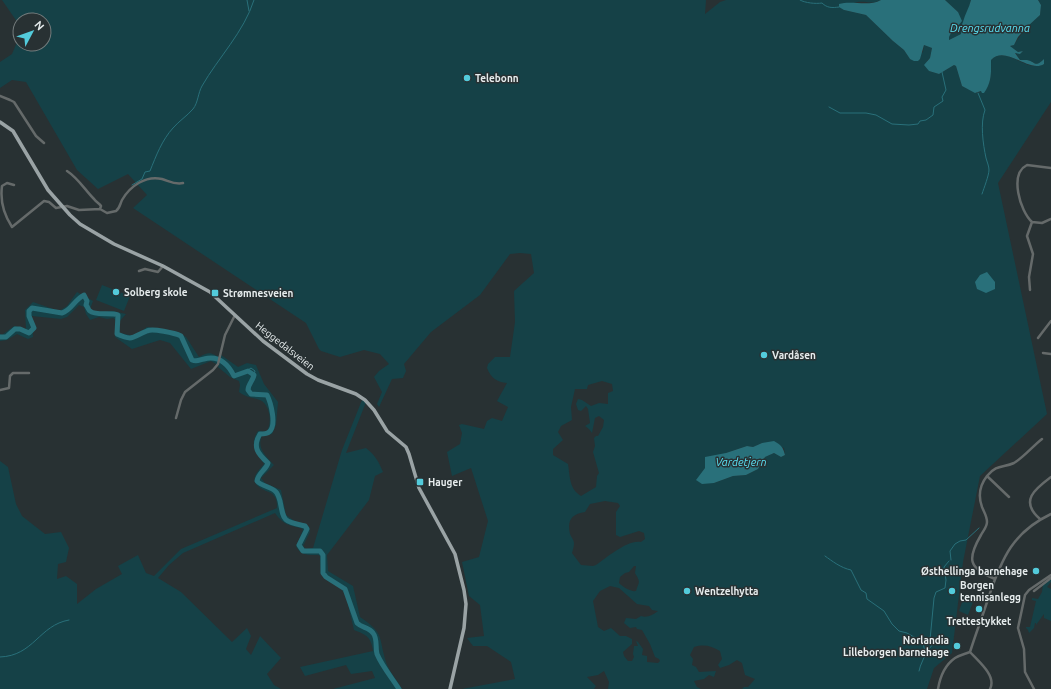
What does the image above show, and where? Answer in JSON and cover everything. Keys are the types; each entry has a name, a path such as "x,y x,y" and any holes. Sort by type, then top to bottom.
{"main road":[{"name":"Heggedalsveien","path":"0,122 9,127 17,136 45,186 75,220 114,244 163,266 210,292 263,341 307,374 318,380 356,394 365,400 374,410 387,431 408,450 419,488 455,554 464,590 466,604 464,628 450,689"}],"street":[{"path":"0,96 14,102 36,136 44,143"},
{"path":"1051,168 1028,165 1021,170 1018,185 1018,193 1025,214 1032,222 1042,223 1051,219"},
{"path":"67,171 94,199 100,203 100,210"},
{"path":"14,185 7,183 2,186 0,197 3,210 12,227 44,201 49,202 56,208 67,206 79,210 100,210 107,212 116,211 131,188 144,180 154,178 163,179 177,184 183,183"},
{"path":"1030,290 1029,271 1033,254 1027,236 1032,222"},
{"path":"139,271 145,269 158,272 163,266"},
{"path":"176,418 185,392 213,370 220,360 225,335 235,315"},
{"path":"1038,338 1051,321"},
{"path":"1043,353 1051,354"},
{"path":"0,390 9,388 10,376 13,373 29,373"},
{"path":"995,579 979,570 973,564 971,557 974,547 987,522 980,498 980,489 987,476 1000,466 1017,461 1042,438"},
{"path":"987,476 1009,497"},
{"path":"1040,519 1035,515 1031,508 1031,496 1036,489 1051,477"},
{"path":"938,689 942,675 954,659 970,652 1004,557 1012,545 1027,529 1040,519 1051,514"},
{"path":"1034,591 1051,576"},
{"path":"1034,689 1025,672 1024,649 1018,628 1025,595 1029,590 1051,576"},
{"path":"970,652 991,678 992,684 990,689"}],"shaded area":[{"path":"2,0 706,0 705,14 720,2 726,0 881,0 872,3 856,2 844,10 866,15 904,50 910,59 923,52 924,45 932,48 930,58 927,61 929,71 939,74 954,65 956,66 962,86 977,93 988,84 991,75 991,60 997,56 1003,55 1031,65 1037,66 1044,64 1044,59 1037,64 1027,60 1020,60 1015,52 1020,54 1023,51 1018,52 1010,46 1014,45 1026,29 1040,15 1041,5 1038,0 1051,0 1051,102 998,183 1047,414 980,476 963,562 952,653 934,668 927,689 742,689 744,687 748,687 755,679 745,675 742,663 737,660 720,668 718,665 722,659 720,651 711,647 698,646 694,647 690,655 693,659 692,665 696,667 699,672 716,671 714,677 709,675 704,679 694,681 697,687 701,689 608,689 609,682 604,671 598,675 587,677 596,686 594,689 462,689 515,679 511,662 487,646 473,646 467,638 484,636 480,605 469,596 462,562 479,557 488,521 471,468 452,476 447,452 460,444 462,433 459,425 462,424 484,429 487,421 492,418 502,421 508,407 497,401 507,383 500,382 495,379 487,368 488,364 495,357 510,357 515,322 514,291 534,273 531,254 510,254 480,295 431,332 404,364 406,371 403,378 392,379 379,407 377,404 382,392 374,377 379,371 389,364 380,354 364,350 340,357 321,351 306,323 133,208 147,195 128,174 98,189 77,170 26,82 12,80 0,88 0,62 13,52 52,52 52,12 12,12 12,14","holes":["602,381 612,384 613,391 608,393 608,404 599,403 591,406 578,399 576,404 578,410 581,411 586,406 588,409 590,423 585,426 592,433 595,418 599,416 604,420 603,427 598,436 594,438 595,446 593,452 599,473 597,476 596,487 581,496 572,486 568,464 553,455 553,449 563,440 558,432 561,426 572,420 571,407 575,389 587,389 588,385","762,443 784,448 785,455 781,457 774,453 765,457 758,469 746,475 733,476 714,483 697,480 705,468 726,453 747,446 753,447","605,501 618,503 620,506 616,512 616,535 620,537 639,531 644,533 645,539 641,542 630,543 624,546 596,565 581,565 572,553 574,541 569,529 571,519 576,514 585,512 590,504","634,566 636,566 635,573 639,582 636,591 627,589 619,583 620,577 629,572","610,586 619,588 637,604 649,606 652,610 658,611 650,616 641,616 636,619 626,618 624,623 630,628 636,627 637,629 642,630 655,657 660,661 658,663 647,662 647,656 642,655 643,649 636,641 638,646 634,646 634,657 632,661 628,661 623,652 632,644 632,639 626,636 620,636 611,628 604,631 598,627 593,601 600,591"]},
{"path":"945,0 971,0 961,34 949,40 949,35 951,32 958,27 958,12"},
{"path":"102,285 130,296 124,311 96,300"},
{"path":"77,292 93,301 90,309 94,314 112,311 126,314 119,322 120,333 134,336 147,327 178,332 186,337 199,357 210,353 220,358 218,365 211,361 191,369 170,343 160,340 132,349 115,337 116,320 113,318 107,319 99,317 90,320 84,307 79,305 67,317 61,319 32,316 33,337 28,339 17,334 7,340 0,341 0,334 2,335 14,326 26,329 25,310 33,302 59,311 67,306"},
{"path":"221,355 238,367 247,363 256,365 264,384 278,402 276,425 272,434 262,436 260,444 263,452 274,465 261,478 265,483 281,490 286,515 296,522 306,524 309,527 310,532 303,546 306,549 313,548 342,450 362,400 366,402 346,453 366,448 372,453 383,472 375,476 369,500 327,555 328,571 353,586 360,617 377,632 381,641 387,665 402,689 333,689 375,678 372,671 351,674 346,665 305,676 300,667 373,651 368,637 354,630 346,596 341,588 324,578 321,574 320,556 308,555 300,552 296,546 303,530 301,528 286,524 280,520 275,513 183,553 169,565 158,578 181,592 232,642 247,628 251,636 246,649 251,655 260,636 281,658 267,674 274,685 281,689 0,689 0,461 8,467 16,504 22,516 45,534 61,532 69,548 66,562 58,564 57,579 66,576 77,584 77,604 96,589 122,574 118,566 138,555 146,573 154,576 181,549 277,508 275,497 257,485 254,479 257,472 264,464 256,452 254,440 258,431 266,432 268,428 270,419 268,410 260,400 239,392 239,381 230,377 218,367"},
{"path":"1051,579 1051,582 1047,587 1051,589 1051,621 1044,618 1044,614 1036,625 1035,623 1034,628 1029,633 1026,627 1030,627 1036,601 1032,600 1032,598 1038,599 1042,592 1043,584"},
{"path":"965,594 975,597 968,615 959,611"}],"water":[{"name":"Drengsrudvanna","path":"881,0 945,0 958,12 962,21 953,30 949,40 961,34 962,23 971,0 1038,0 1041,5 1040,15 1018,37 1014,45 1010,46 1018,52 1023,51 1020,54 1015,53 1020,60 1027,60 1037,64 1044,59 1044,64 1038,66 1032,65 1004,55 997,56 991,60 990,77 987,89 984,93 981,91 975,93 962,86 956,66 954,65 939,74 929,71 924,65 930,58 932,48 924,45 920,59 918,61 914,61 910,59 904,50 866,15 844,10 839,7 839,4 844,3 871,3"},
{"path":"987,272 995,282 995,289 986,293 977,289 975,282 980,275"},
{"name":"Vardetjern","path":"774,441 781,446 785,455 781,457 774,453 765,457 758,469 746,475 733,476 714,483 702,484 696,480 705,468 705,457 726,453 747,446 753,447 762,443"}],"waterway":[{"path":"247,0 249,11"},
{"path":"132,185 142,179 145,172 150,171 160,148 169,133 175,125 195,107 202,86 244,23 254,0"},
{"path":"800,0 811,3 822,3 826,6 834,8 839,7"},
{"path":"829,107 840,113 866,113 876,115 892,124 918,124 920,121 926,120 933,115 934,107 943,101 942,97 946,90 942,72"},
{"path":"978,93 985,110 983,115 982,134 989,167 982,194"},
{"path":"0,337 6,337 15,329 20,329 29,333 34,328 29,316 29,311 32,308 62,313 68,310 84,295 87,301 86,305 92,312 118,315 117,334 130,338 150,330 158,330 181,336 192,360 197,361 209,358 219,359 226,364 234,376 248,371 254,375 248,390 251,394 267,395 272,409 273,420 273,425 269,432 260,434 256,443 257,450 268,463 257,481 277,493 282,513 286,520 305,526 307,529 299,545 303,551 320,551 323,555 323,573 326,577 345,589 357,623 370,630 375,635 377,654 399,689"},
{"path":"245,372 251,368 255,371 254,375"},
{"path":"951,560 950,551 955,544 966,540 979,528"},
{"path":"825,556 840,566 851,570 861,590 866,593 867,599 884,611 892,624 899,631 907,633 921,641 925,652"},
{"path":"929,649 933,644 930,640 934,598 936,592 945,588 946,580 944,567 949,561"},
{"path":"0,657 21,652 50,628 69,620"},
{"path":"919,671 926,651"}],"place":[{"name":"Telebonn","path":"467,78"},
{"name":"Solberg skole","path":"116,292"},
{"name":"Strømnesveien","path":"215,293"},
{"name":"Vardåsen","path":"764,355"},
{"name":"Hauger","path":"420,482"},
{"name":"Østhellinga barnehage","path":"1036,571"},
{"name":"Wentzelhytta","path":"687,591"},
{"name":"Borgen tennisanlegg","path":"952,591"},
{"name":"Trettestykket","path":"979,609"},
{"name":"Norlandia Lilleborgen barnehage","path":"957,646"}]}
